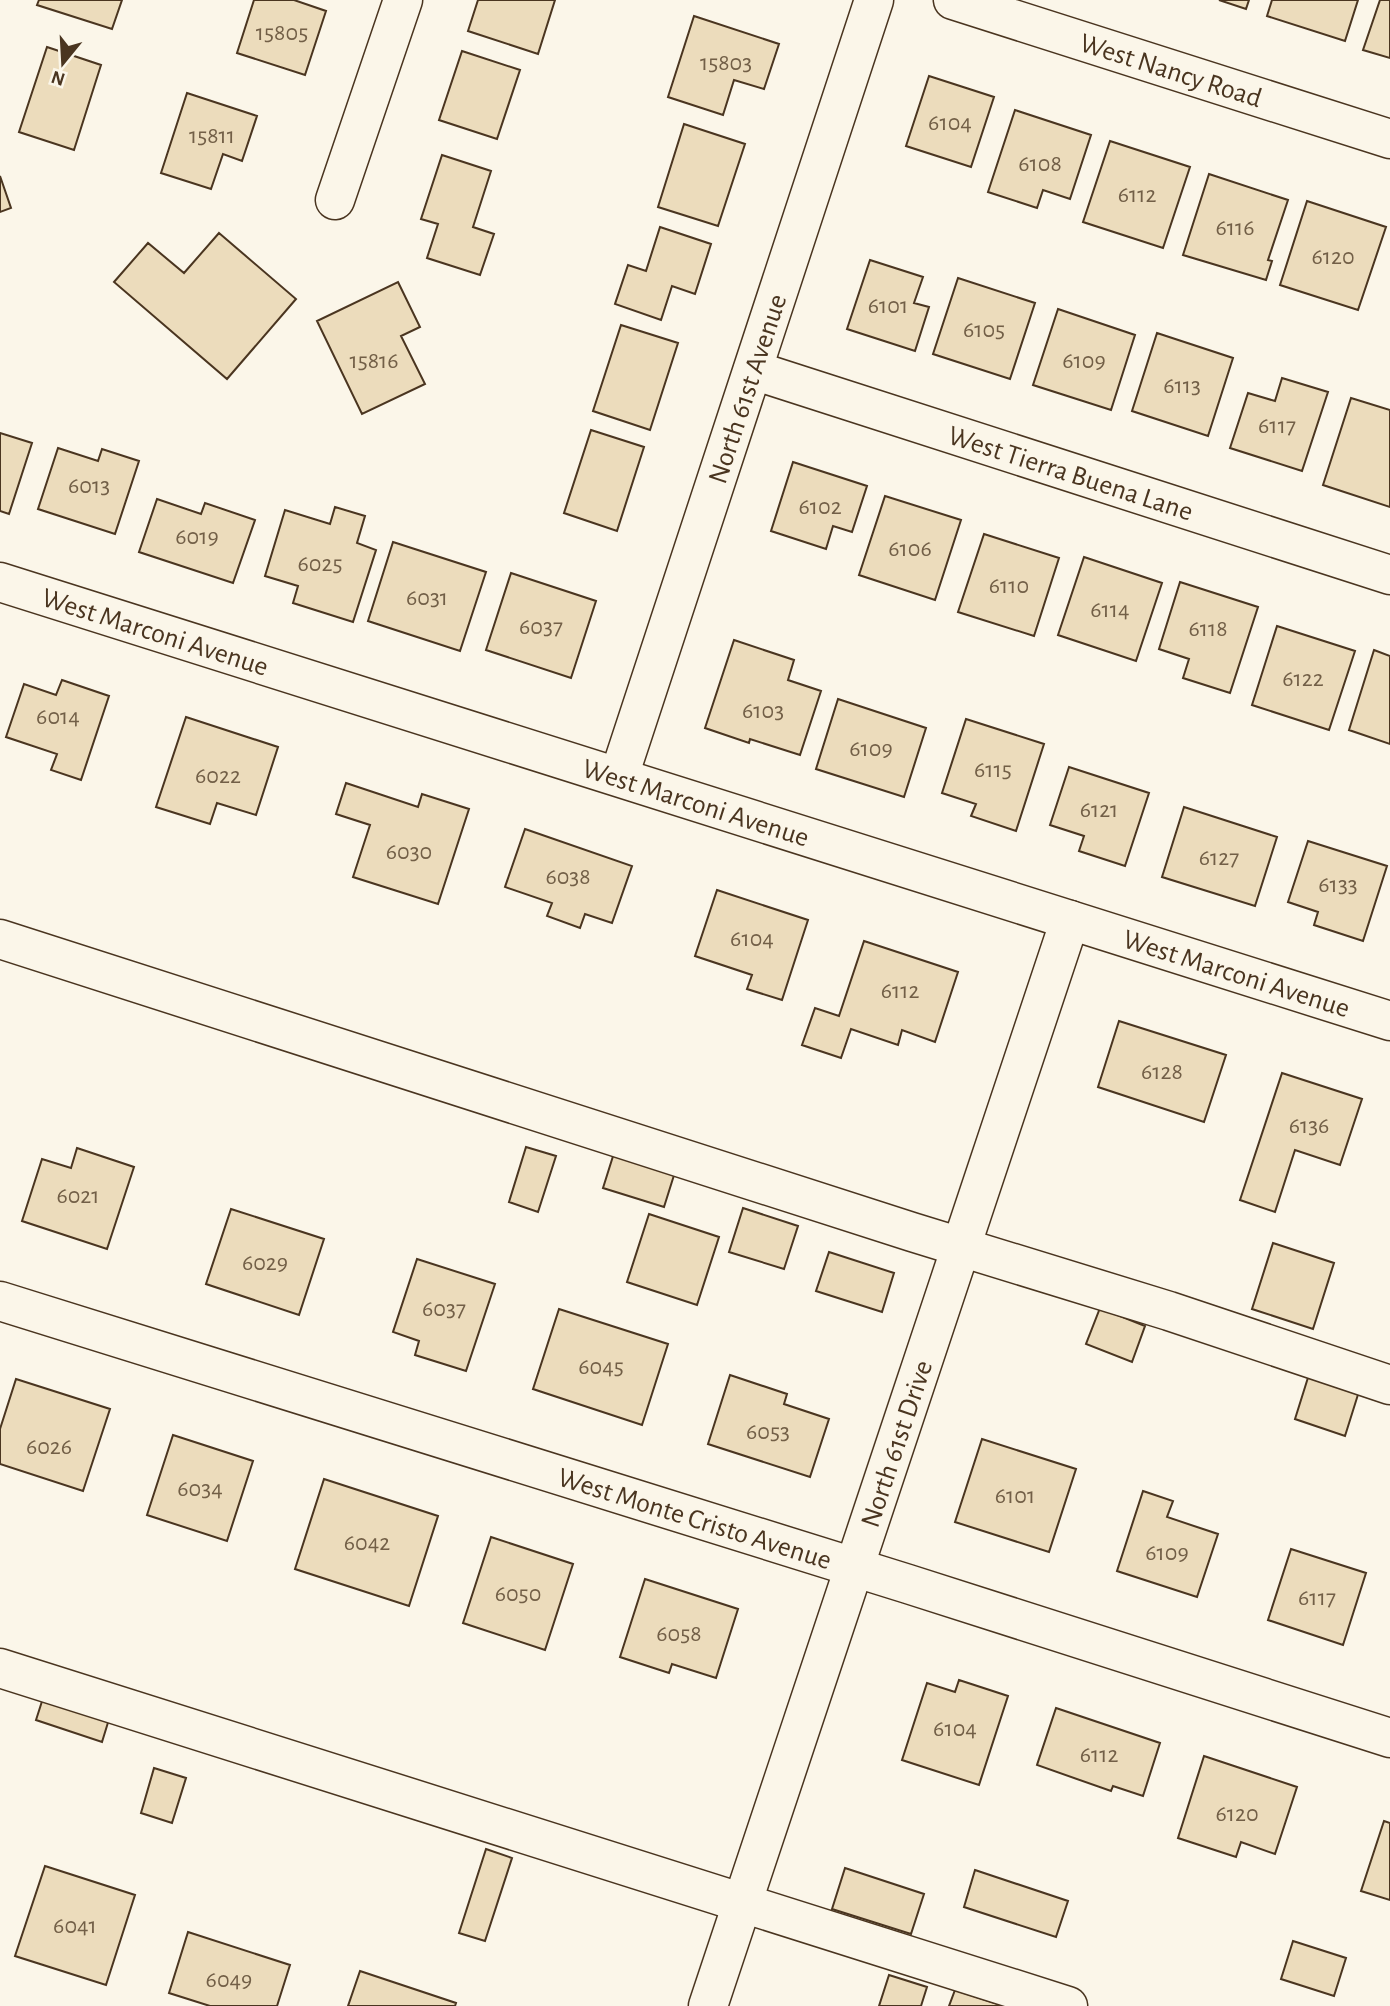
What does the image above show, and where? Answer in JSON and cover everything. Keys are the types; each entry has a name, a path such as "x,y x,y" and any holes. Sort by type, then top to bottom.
{"street":[{"path":"335,200 403,0"},
{"name":"North 61st Avenue","path":"619,776 874,0"},
{"name":"West Nancy Road","path":"953,0 1390,139"},
{"name":"West Tierra Buena Lane","path":"753,370 1390,575"},
{"name":"West Marconi Avenue","path":"0,582 1390,1021"},
{"name":"North 61st Drive","path":"708,2006 1070,919"},
{"path":"0,939 1143,1303 1390,1385"},
{"name":"West Monte Cristo Avenue","path":"0,1301 854,1567 1390,1738"},
{"path":"0,1668 1068,2006"}],"building":[{"path":"39,0 122,0 112,29 37,5"},
{"path":"254,0 294,0 326,11 305,75 237,53"},
{"path":"478,0 555,0 538,54 468,31"},
{"path":"1219,0 1249,0 1246,9"},
{"path":"1272,0 1358,0 1345,41 1267,16"},
{"path":"1380,0 1390,0 1390,58 1363,50"},
{"path":"694,16 779,44 764,89 734,80 723,115 668,97"},
{"path":"47,47 101,65 74,150 19,132"},
{"path":"462,51 520,70 497,139 439,120"},
{"path":"929,76 994,97 971,167 906,146"},
{"path":"187,93 257,116 242,161 223,154 211,189 161,173"},
{"path":"1015,110 1091,135 1070,199 1043,190 1037,208 988,192"},
{"path":"684,124 745,144 718,226 658,207"},
{"path":"1110,141 1190,167 1163,248 1083,222"},
{"path":"442,155 491,171 473,227 494,234 480,275 427,258 438,224 421,219"},
{"path":"1209,174 1288,200 1268,260 1272,261 1266,280 1183,255"},
{"path":"0,176 11,208 0,212"},
{"path":"1307,201 1386,227 1358,310 1280,285"},
{"path":"660,227 711,244 695,294 672,286 661,320 615,304 628,265 646,271"},
{"path":"219,233 296,299 227,379 114,282 148,243 184,273"},
{"path":"870,260 923,277 914,303 929,307 915,351 847,329"},
{"path":"958,278 1035,303 1010,379 933,354"},
{"path":"398,282 420,327 401,336 425,384 362,414 317,321"},
{"path":"1058,309 1135,335 1111,410 1033,385"},
{"path":"621,325 678,343 650,430 593,411"},
{"path":"1157,333 1233,358 1208,436 1132,411"},
{"path":"1282,378 1328,392 1302,471 1230,448 1248,393 1275,401"},
{"path":"1351,398 1390,410 1390,507 1323,485"},
{"path":"591,430 644,447 617,531 564,513"},
{"path":"0,433 32,443 9,514 0,511"},
{"path":"58,448 98,461 102,449 139,461 115,534 38,509"},
{"path":"793,462 867,486 852,532 833,526 826,549 771,531"},
{"path":"885,496 961,520 935,600 859,575"},
{"path":"157,499 201,514 205,503 255,520 233,583 139,552"},
{"path":"335,507 365,516 357,543 376,550 353,622 293,603 298,586 265,576 285,510 330,524"},
{"path":"984,534 1059,558 1034,636 958,612"},
{"path":"393,542 486,572 460,651 368,621"},
{"path":"1084,557 1162,583 1136,661 1058,635"},
{"path":"511,573 596,601 571,678 486,650"},
{"path":"1180,582 1258,607 1230,693 1183,678 1189,659 1159,649"},
{"path":"1277,626 1355,651 1329,730 1252,705"},
{"path":"734,640 794,660 788,680 821,691 800,755 750,739 749,743 705,728"},
{"path":"1374,650 1390,656 1390,744 1349,730"},
{"path":"62,680 109,696 81,780 51,770 57,754 6,737 24,684 56,695"},
{"path":"838,699 926,728 904,797 816,769"},
{"path":"186,717 278,747 256,815 217,803 210,824 156,807"},
{"path":"966,719 1044,744 1016,831 971,816 976,804 942,793"},
{"path":"1069,767 1149,793 1125,866 1079,851 1084,836 1050,825"},
{"path":"346,783 418,807 422,794 469,809 438,904 353,877 370,825 336,814"},
{"path":"1184,807 1277,837 1255,906 1162,877"},
{"path":"525,829 632,866 612,923 585,914 580,928 547,916 552,903 505,887"},
{"path":"1308,841 1387,866 1363,941 1314,925 1318,912 1288,902"},
{"path":"717,890 808,920 782,1000 747,989 752,975 695,956"},
{"path":"864,941 958,972 935,1042 902,1030 898,1045 851,1029 841,1058 802,1045 815,1008 839,1016"},
{"path":"1119,1021 1226,1055 1204,1122 1098,1087"},
{"path":"1282,1073 1362,1099 1340,1165 1295,1150 1275,1212 1240,1200"},
{"path":"526,1147 556,1156 538,1212 509,1202"},
{"path":"77,1148 134,1167 107,1249 22,1221 42,1159 71,1168"},
{"path":"614,1153 675,1172 664,1207 603,1188"},
{"path":"743,1208 798,1226 784,1269 729,1252"},
{"path":"231,1209 324,1239 299,1315 206,1284"},
{"path":"649,1214 719,1237 697,1305 627,1282"},
{"path":"1273,1243 1334,1263 1313,1329 1252,1309"},
{"path":"829,1252 894,1273 882,1312 816,1291"},
{"path":"417,1259 495,1284 466,1371 415,1355 419,1341 393,1332"},
{"path":"1100,1308 1145,1326 1132,1362 1086,1344"},
{"path":"559,1309 668,1344 642,1425 533,1389"},
{"path":"1311,1368 1361,1385 1345,1436 1295,1419"},
{"path":"730,1375 787,1394 784,1404 829,1419 810,1477 708,1444"},
{"path":"16,1379 110,1409 83,1491 0,1464 0,1429"},
{"path":"173,1435 253,1461 227,1541 147,1515"},
{"path":"982,1439 1076,1469 1049,1552 955,1522"},
{"path":"324,1479 438,1516 409,1606 295,1569"},
{"path":"1143,1491 1173,1501 1167,1517 1218,1534 1197,1597 1117,1571"},
{"path":"491,1537 573,1564 545,1650 463,1623"},
{"path":"1291,1549 1366,1573 1343,1645 1268,1620"},
{"path":"645,1579 738,1609 716,1678 672,1664 669,1673 620,1657"},
{"path":"959,1680 1008,1696 979,1785 902,1760 927,1683 955,1692"},
{"path":"44,1695 110,1716 102,1742 36,1720"},
{"path":"1056,1708 1160,1743 1143,1796 1113,1786 1111,1791 1037,1765"},
{"path":"1204,1756 1297,1787 1275,1854 1241,1842 1236,1857 1178,1838"},
{"path":"154,1768 186,1778 172,1823 141,1813"},
{"path":"1384,1821 1390,1823 1390,1900 1361,1891"},
{"path":"486,1849 512,1858 485,1941 459,1933"},
{"path":"45,1866 135,1895 106,1985 15,1956"},
{"path":"845,1868 924,1894 911,1934 832,1909"},
{"path":"975,1870 1068,1901 1056,1937 964,1907"},
{"path":"188,1932 290,1965 277,2006 210,2006 169,1993"},
{"path":"1293,1941 1346,1958 1334,1996 1281,1979"},
{"path":"360,1971 456,2003 455,2006 348,2006"},
{"path":"889,1975 927,1987 921,2006 879,2006"},
{"path":"955,1990 1004,2006 949,2006"}]}
